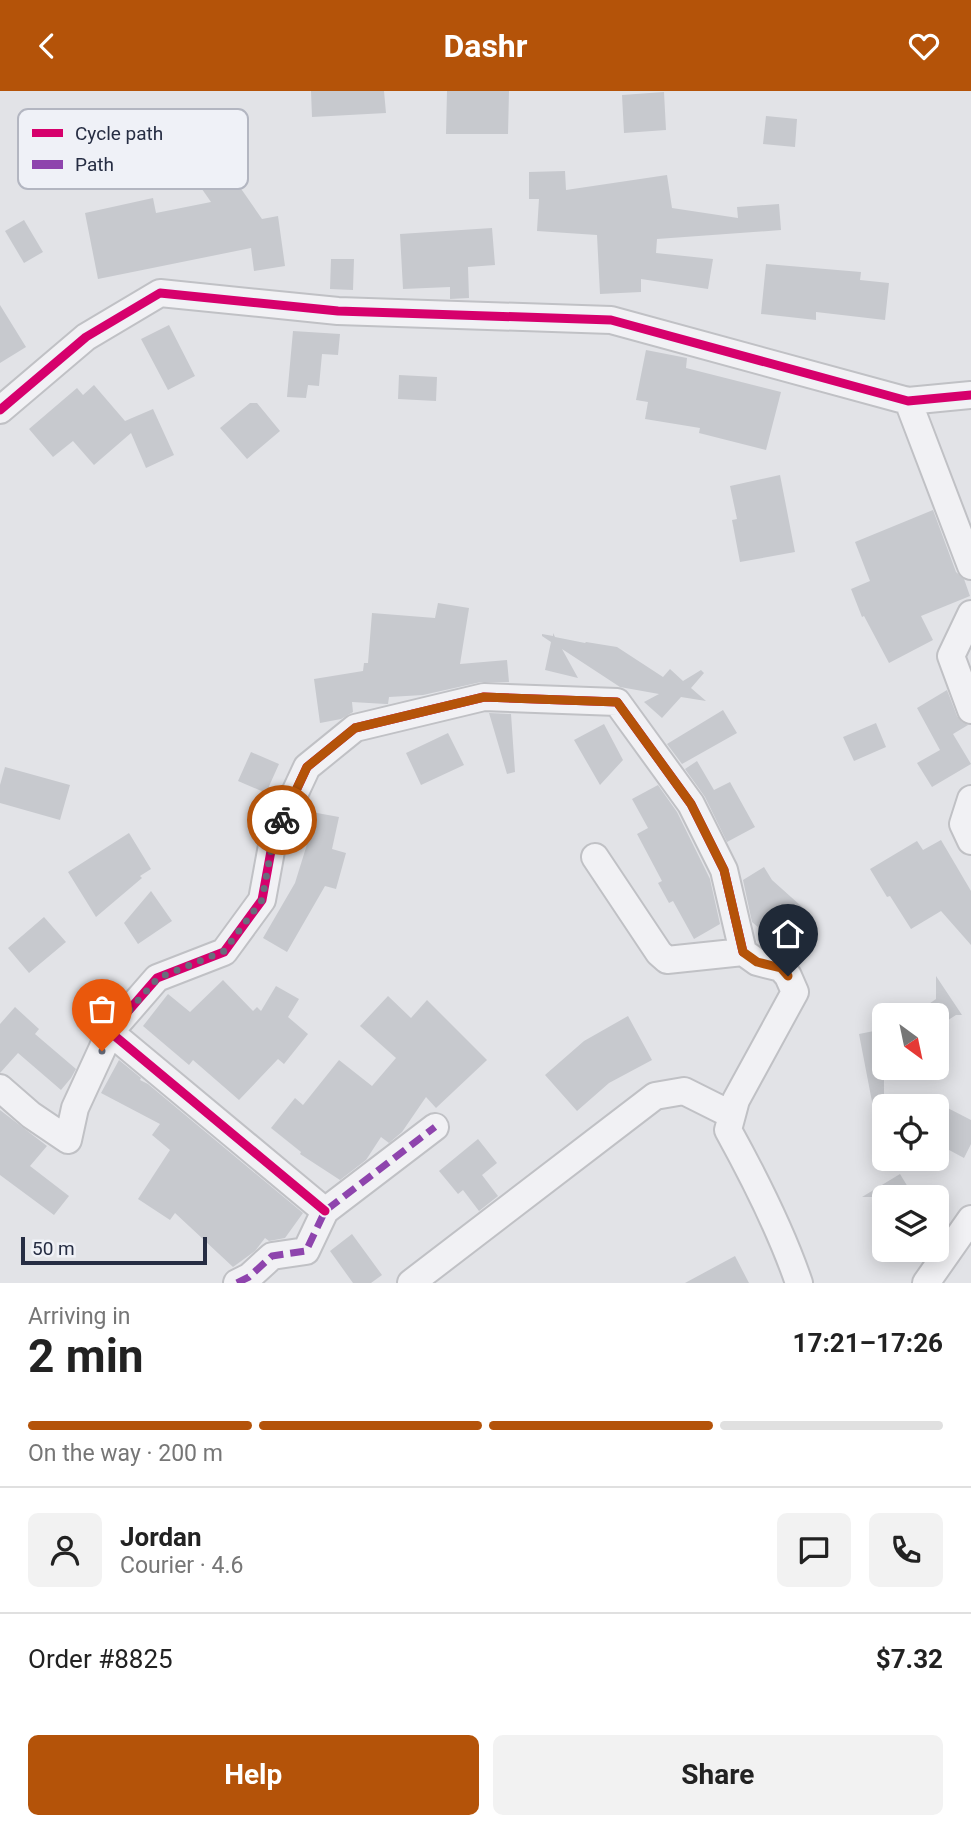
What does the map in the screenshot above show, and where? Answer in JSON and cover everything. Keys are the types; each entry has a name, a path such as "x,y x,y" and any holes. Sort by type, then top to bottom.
{"street":[{"path":"0,410 86,337 160,293 338,311 611,320 908,401 971,395"},
{"path":"908,401 971,566"},
{"path":"971,614 951,656 971,711"},
{"path":"0,1088 31,1115 68,1140 75,1108 110,1032 158,978 224,951 262,900 273,840 307,767 355,728 484,697 617,702 691,804 724,870 743,952 757,962 781,968 788,976 794,992 736,1100 728,1130 749,1168 791,1259 799,1283"},
{"path":"971,799 962,824 971,841"},
{"path":"595,857 659,953 667,960 743,952"},
{"path":"110,1032 326,1211"},
{"path":"411,1283 655,1096 684,1091 732,1115"},
{"path":"237,1283 249,1277 272,1256 306,1251 326,1211 435,1128"},
{"path":"926,1283 971,1219"}],"building":[{"path":"311,91 384,91 386,113 312,117"},
{"path":"447,91 509,91 508,134 446,134"},
{"path":"664,92 666,130 624,133 622,95"},
{"path":"766,116 797,119 795,147 763,144"},
{"path":"565,171 566,190 667,175 672,208 738,218 737,207 779,204 781,230 657,239 656,253 713,259 708,289 641,279 641,292 600,294 597,235 537,231 539,199 529,199 529,172"},
{"path":"202,189 241,189 262,219 278,216 285,266 254,271 251,248 98,279 85,213 153,198 156,213 211,202"},
{"path":"24,220 43,252 24,263 5,231"},
{"path":"492,228 495,265 468,267 469,298 450,299 450,287 403,289 400,234"},
{"path":"331,259 354,259 353,290 330,289"},
{"path":"766,264 861,272 860,280 889,283 885,320 816,312 816,320 761,314"},
{"path":"0,305 26,347 0,363"},
{"path":"169,325 195,376 168,390 141,339"},
{"path":"293,331 340,334 338,355 322,354 319,386 308,385 306,398 287,397"},
{"path":"646,350 687,358 686,368 781,392 766,450 699,433 700,428 645,419 648,402 636,400"},
{"path":"399,375 437,377 436,401 398,399"},
{"path":"94,385 125,421 153,409 174,455 146,468 131,433 94,465 73,441 53,457 29,429 77,388 83,395"},
{"path":"250,403 257,403 280,431 247,459 220,428"},
{"path":"780,475 795,552 740,562 732,520 737,519 730,486"},
{"path":"933,510 956,572 964,579 970,596 921,616 933,640 889,663 864,616 862,617 851,589 870,581 855,542"},
{"path":"438,603 469,608 460,664 507,660 509,682 481,682 423,695 389,697 388,704 352,702 353,712 341,719 320,723 314,679 363,671 364,663 368,663 372,613 435,618"},
{"path":"553,633 555,637 617,647 663,677 670,669 683,681 701,670 704,673 691,688 706,701 681,697 662,718 644,702 659,694 620,687 562,649 578,678 545,670 551,642 542,634 553,636"},
{"path":"947,690 957,716 968,725 953,734 971,764 932,787 917,763 940,750 917,708"},
{"path":"723,710 737,733 682,764 667,744"},
{"path":"489,713 511,714 515,772 507,774"},
{"path":"876,723 886,747 854,761 843,737"},
{"path":"604,724 623,760 600,785 574,740"},
{"path":"448,733 464,765 421,785 406,753"},
{"path":"251,752 279,764 266,793 238,781"},
{"path":"697,761 714,790 730,782 755,827 727,842 705,797 685,769"},
{"path":"5,767 70,785 60,820 0,803 0,785"},
{"path":"658,785 677,812 710,879 720,924 694,939 673,901 669,903 658,883 662,881 637,834 648,828 632,799"},
{"path":"306,811 339,817 332,849 346,853 336,889 325,886 287,952 263,938 295,883 308,841 301,839"},
{"path":"129,833 151,869 96,917 68,872"},
{"path":"941,840 971,891 971,945 941,911 911,929 870,869 917,841 923,850"},
{"path":"764,867 772,880 810,914 781,947 752,922 743,880"},
{"path":"151,891 172,921 138,944 124,923"},
{"path":"44,917 66,942 29,973 8,948"},
{"path":"936,976 962,1015 949,1020 949,1003 930,1003 936,999"},
{"path":"223,980 253,1011 257,1007 261,1011 276,986 299,999 288,1017 308,1034 284,1064 278,1059 239,1100 193,1060 189,1065 143,1026 168,994 190,1012"},
{"path":"388,996 411,1018 427,1000 487,1060 436,1108 426,1097 402,1132 389,1143 381,1137 366,1160 340,1180 300,1154 301,1152 271,1128 295,1098 303,1105 339,1060 372,1086 396,1058 360,1026"},
{"path":"15,1007 39,1029 35,1034 76,1069 61,1090 18,1053 0,1073 0,1024"},
{"path":"628,1016 652,1060 609,1083 577,1111 545,1075 584,1041"},
{"path":"872,1031 872,1080 884,1080 884,1094 872,1094 872,1102 859,1034"},
{"path":"119,1060 303,1213 285,1238 269,1241 265,1238 255,1251 233,1267 175,1213 170,1220 138,1199 170,1150 152,1135 160,1124 101,1093"},
{"path":"949,1109 971,1120 971,1144 964,1158 949,1150"},
{"path":"0,1110 47,1146 30,1166 69,1196 54,1215 0,1175"},
{"path":"478,1139 497,1163 482,1175 498,1196 479,1211 463,1190 458,1194 439,1171"},
{"path":"900,1174 907,1185 882,1185"},
{"path":"352,1234 382,1275 371,1283 353,1283 330,1251"},
{"path":"735,1256 749,1283 685,1283"}],"marked path":[{"path":"237,1283 249,1277 272,1256 306,1251 325,1211 435,1127"}],"cycle path":[{"path":"0,410 86,337 160,293 338,311 611,320 908,401 971,395"},
{"path":"325,1211 110,1032 157,978 224,952 262,900 273,840 307,767 355,728 484,697 617,702 691,804 724,870 743,952"}],"way so far":[{"path":"102,1051 110,1032 158,978 224,951 262,900 273,840 282,820"}],"route":[{"path":"282,820 307,767 355,728 484,697 617,702 691,804 724,870 743,952 757,962 781,968 788,976"}]}
